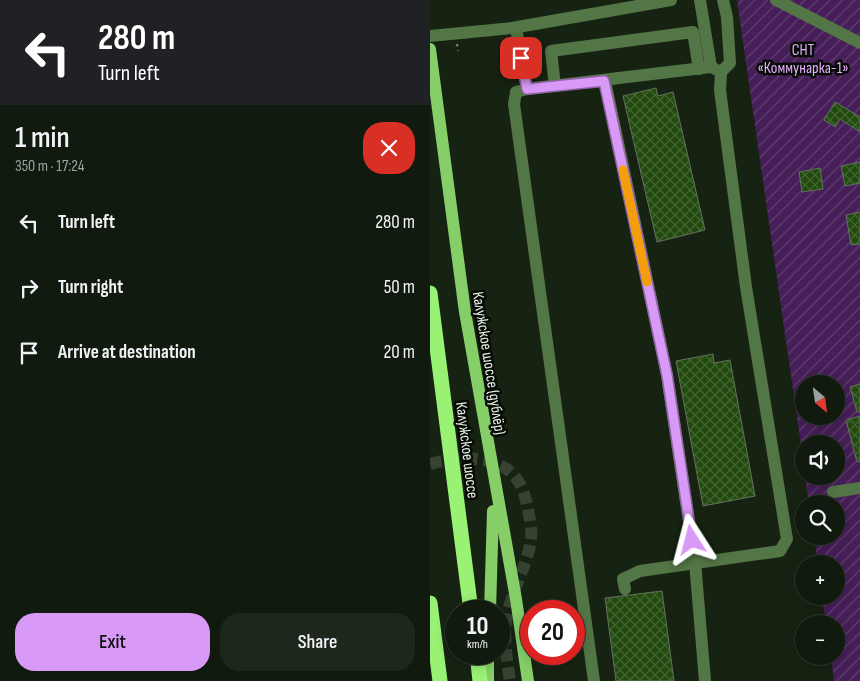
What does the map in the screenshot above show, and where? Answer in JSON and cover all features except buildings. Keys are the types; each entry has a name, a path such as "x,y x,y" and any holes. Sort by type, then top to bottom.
{"highway":[{"name":"Калужское шоссе","path":"430,293 470,600"},
{"path":"430,603 440,681"},
{"path":"478,665 480,681"}],"main road":[{"name":"Калужское шоссе (дублёр)","path":"430,49 464,312 516,599 528,681"},
{"path":"491,600 494,479"},
{"path":"488,665 488,681"}],"street":[{"path":"430,36 516,28 671,0"},
{"path":"700,0 710,69"},
{"path":"594,681 514,104 516,92 527,89 710,69 730,62 727,17 723,0"},
{"path":"776,0 792,3 860,43"},
{"path":"516,28 527,89"},
{"path":"556,86 551,51 693,32 720,90 746,287 787,539 780,551 640,571 623,579 624,588"},
{"path":"604,81 667,375 695,562 706,681"},
{"path":"833,492 860,488"}],"green space":[{"name":"СНТ «Коммунарка-1»","path":"737,0 860,0 860,681 834,681 832,665 845,665 845,615 825,615 823,605 845,605 845,555 817,555 815,545 845,545 845,495 808,495 806,485 845,485 845,435 800,435 798,425 845,425 845,375 795,375 795,403"}],"tunnel":[{"path":"430,464 451,459 487,461 508,470 516,478 524,493 530,521 531,540 507,616 505,641 510,681"}],"slow traffic":[{"path":"623,170 647,282"}],"route":[{"path":"521,58 527,89 604,81 667,375 692,540"}]}
